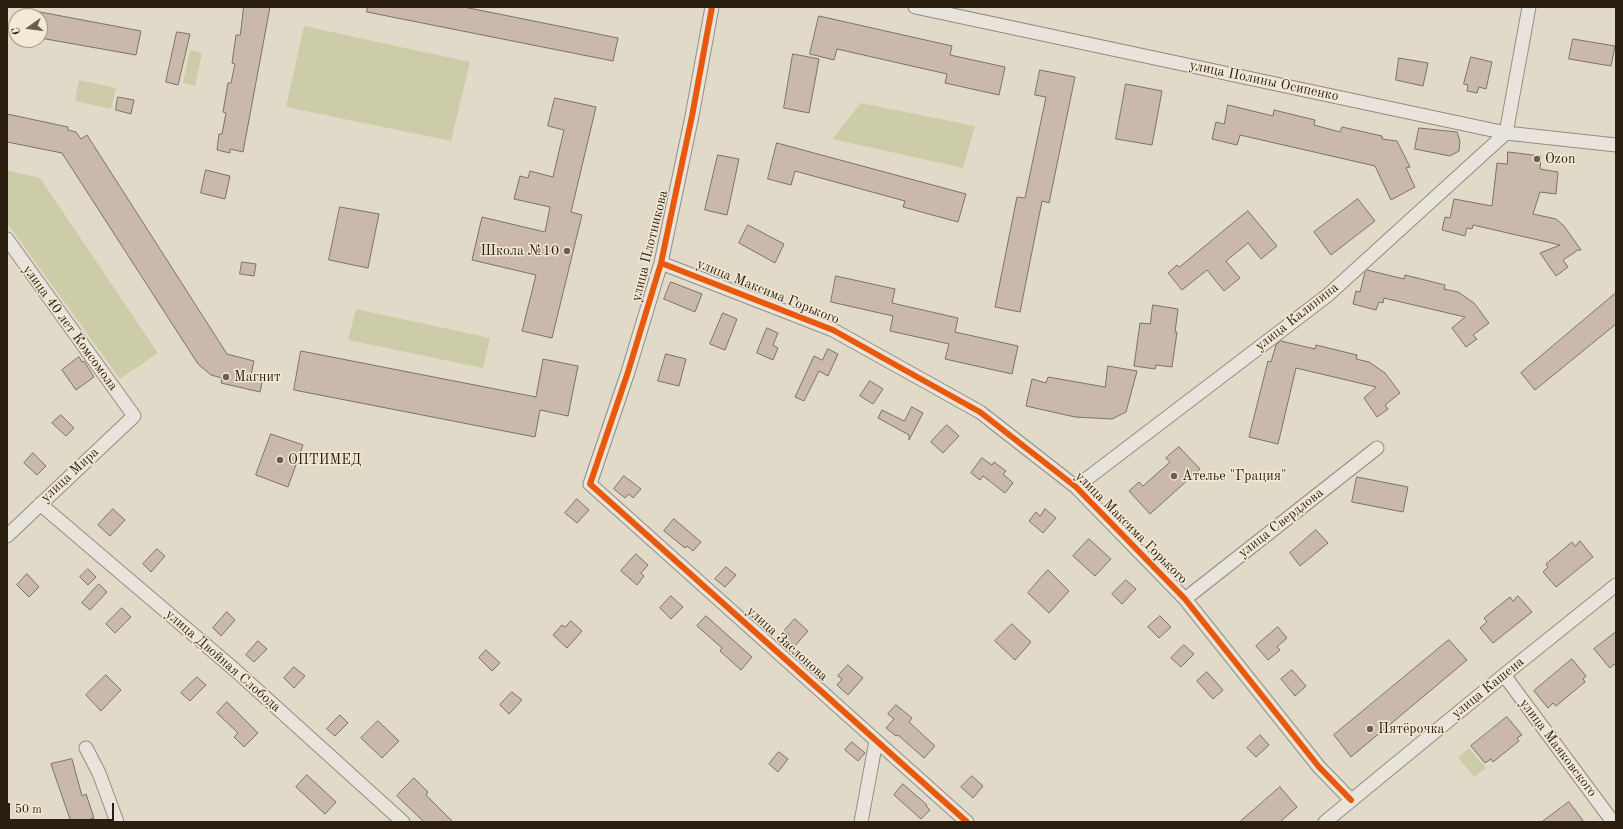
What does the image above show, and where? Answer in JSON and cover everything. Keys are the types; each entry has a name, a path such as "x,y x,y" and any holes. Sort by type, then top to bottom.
{"street":[{"name":"улица Плотникова","path":"590,484 628,372 661,263 692,116 712,7"},
{"name":"улица Полины Осипенко","path":"915,7 1506,133 1616,145"},
{"path":"1506,133 1529,7"},
{"name":"улица Калинина","path":"1076,487 1328,295 1506,133"},
{"name":"улица 40 лет Комсомола","path":"7,239 134,416"},
{"name":"улица Максима Горького","path":"661,263 833,330 980,412 1076,487 1185,599 1319,767 1351,800"},
{"name":"улица Мира","path":"7,536 134,416"},
{"name":"улица Свердлова","path":"1185,599 1377,448"},
{"name":"улица Заслонова","path":"590,484 967,822"},
{"name":"улица Двойная Слобода","path":"40,504 235,670 403,822"},
{"name":"улица Кашена","path":"1325,822 1616,585"},
{"name":"улица Маяковского","path":"1504,675 1613,822"},
{"path":"861,822 876,741"},
{"path":"86,748 99,773 117,822"}],"green space":[{"path":"304,26 470,62 451,141 286,107"},
{"path":"190,50 202,53 195,86 183,83"},
{"path":"79,80 116,88 111,109 75,101"},
{"path":"861,103 975,126 963,168 832,139"},
{"path":"7,170 40,178 158,353 120,379 7,223"},
{"path":"356,309 490,338 483,368 348,340"},
{"path":"1469,748 1486,768 1474,777 1458,757"}],"building":[{"path":"244,7 270,7 243,152 230,149 230,153 217,150 219,134 222,134 226,113 223,112 228,83 231,83 235,64 232,63 236,35 240,35"},
{"path":"368,7 464,7 618,38 613,61 367,12"},
{"path":"48,14 141,31 136,55 48,39"},
{"path":"819,16 952,46 950,55 1005,67 999,95 945,83 947,74 837,49 834,60 810,54"},
{"path":"177,32 190,34 178,85 166,82"},
{"path":"1573,39 1615,46 1611,66 1569,59"},
{"path":"793,54 819,59 809,113 784,108"},
{"path":"1471,57 1492,62 1486,89 1479,87 1477,93 1467,91 1468,85 1464,84"},
{"path":"1399,58 1428,63 1423,86 1396,80"},
{"path":"1040,70 1075,77 1049,203 1042,201 1020,312 995,307 1017,197 1025,198 1046,97 1035,95"},
{"path":"1126,84 1162,91 1152,145 1116,139"},
{"path":"118,97 134,100 131,114 116,110"},
{"name":"Школа №10","path":"555,98 596,107 571,212 582,215 552,338 522,331 536,275 472,260 482,217 545,232 550,207 514,199 520,176 528,178 530,171 553,177 564,130 548,126"},
{"path":"1228,105 1273,116 1274,110 1315,120 1314,125 1340,132 1342,127 1382,136 1382,139 1397,141 1410,167 1406,168 1415,187 1391,200 1375,166 1240,135 1237,145 1212,139 1216,122 1224,124"},
{"path":"7,114 68,127 68,130 76,132 81,139 87,135 227,354 254,361 251,375 263,378 260,392 221,383 222,378 211,375 198,364 62,153 7,142"},
{"path":"1419,128 1457,132 1460,141 1459,151 1450,156 1415,149"},
{"path":"777,143 966,194 958,222 903,207 905,201 795,171 791,185 768,179"},
{"path":"1508,152 1541,156 1540,169 1558,172 1556,194 1540,192 1533,214 1556,219 1564,226 1581,250 1578,250 1563,260 1568,267 1556,276 1540,253 1560,245 1473,225 1472,229 1467,228 1465,236 1442,230 1445,217 1450,218 1454,199 1492,206 1497,163 1507,164"},
{"path":"718,155 739,159 727,215 705,210"},
{"path":"206,170 230,176 225,199 201,193"},
{"path":"1358,199 1375,221 1331,255 1314,232"},
{"path":"340,207 379,214 368,268 329,260"},
{"path":"1248,211 1277,246 1261,259 1248,243 1226,261 1240,278 1224,291 1207,270 1182,290 1168,273 1177,265 1179,267"},
{"path":"748,225 784,244 775,263 739,243"},
{"path":"242,262 256,264 254,276 240,274"},
{"path":"1367,270 1404,279 1405,275 1445,285 1444,289 1458,292 1474,303 1489,323 1473,335 1477,339 1466,347 1452,328 1465,317 1384,298 1383,303 1379,302 1376,310 1353,304 1356,291 1360,292 1365,272"},
{"path":"836,276 895,289 892,303 958,318 955,332 1018,346 1012,374 945,359 949,344 890,331 893,316 831,302"},
{"path":"671,282 702,294 695,312 664,299"},
{"path":"1616,293 1616,324 1535,390 1521,373"},
{"path":"1153,305 1178,309 1175,332 1177,332 1172,367 1156,365 1155,369 1134,366 1140,323 1150,324"},
{"path":"723,313 737,319 725,350 710,344"},
{"path":"767,328 778,333 773,345 778,348 773,360 757,353"},
{"path":"1281,341 1315,349 1316,345 1357,355 1356,359 1369,362 1385,373 1400,393 1385,405 1388,409 1377,417 1364,398 1376,387 1296,368 1278,444 1249,437 1268,361 1271,362 1276,345"},
{"path":"828,349 838,354 828,376 819,371 804,401 795,397 814,356 822,360"},
{"path":"301,351 536,397 543,359 578,366 568,416 540,410 535,437 294,390"},
{"path":"666,354 686,359 679,386 658,381"},
{"path":"79,357 82,362 84,361 94,377 76,390 62,370"},
{"path":"1108,366 1137,371 1126,412 1112,419 1075,417 1026,406 1032,379 1046,383 1048,377 1105,387"},
{"path":"870,381 883,389 873,404 860,396"},
{"path":"912,407 923,413 909,440 909,435 878,418 882,410 904,421"},
{"path":"61,415 74,428 66,436 52,423"},
{"path":"947,425 959,436 943,453 931,442"},
{"name":"ОПТИМЕД","path":"271,434 303,445 288,487 256,475"},
{"name":"Ателье \"Грация\"","path":"1179,447 1200,469 1150,514 1129,491 1139,482 1143,486 1170,462 1166,458"},
{"path":"33,453 46,466 37,475 24,463"},
{"path":"982,458 992,465 994,462 1006,471 1003,474 1013,483 1005,493 983,476 980,480 971,473"},
{"path":"624,476 641,489 633,498 629,494 625,498 614,489"},
{"path":"1357,477 1408,487 1403,512 1352,502"},
{"path":"577,499 589,510 577,523 565,513"},
{"path":"113,509 125,520 110,536 98,525"},
{"path":"1045,509 1056,518 1043,533 1029,521 1036,512 1040,516"},
{"path":"674,519 701,542 693,551 687,546 685,548 664,531"},
{"path":"1316,530 1328,543 1300,566 1290,553"},
{"path":"1089,539 1111,559 1095,576 1073,556"},
{"path":"1580,541 1593,557 1556,587 1543,572 1548,567 1546,564 1572,542 1575,546"},
{"path":"157,549 165,556 151,572 143,564"},
{"path":"636,554 648,565 641,573 644,576 637,585 621,571"},
{"path":"726,567 736,575 725,587 715,579"},
{"path":"88,569 96,577 88,585 80,577"},
{"path":"1048,570 1069,591 1049,613 1028,593"},
{"path":"27,574 39,587 29,597 17,585"},
{"path":"1126,580 1136,589 1122,604 1112,594"},
{"path":"99,584 107,592 90,610 82,603"},
{"path":"671,596 683,607 671,619 660,608"},
{"path":"1518,596 1532,612 1493,643 1480,628 1487,622 1484,618 1510,597 1513,601"},
{"path":"122,608 131,617 115,633 106,624"},
{"path":"227,612 235,620 221,636 213,628"},
{"path":"706,616 752,657 741,670 720,651 722,648 697,626"},
{"path":"1160,616 1171,627 1159,638 1148,627"},
{"path":"795,619 808,631 793,648 785,640 789,635 784,631"},
{"path":"571,621 582,631 567,648 553,635 562,625 565,627"},
{"path":"1012,624 1031,642 1015,660 995,641"},
{"path":"1278,627 1287,638 1277,647 1280,650 1268,660 1256,646"},
{"path":"1616,632 1616,663 1610,668 1594,649"},
{"path":"1449,640 1467,660 1351,757 1334,735"},
{"path":"258,641 267,649 254,662 246,655"},
{"path":"1184,645 1194,654 1181,667 1171,658"},
{"path":"486,650 500,663 492,671 479,658"},
{"path":"1572,659 1586,676 1583,679 1585,682 1556,706 1553,703 1548,708 1534,691"},
{"path":"848,665 863,678 848,695 837,685 842,679 838,676"},
{"path":"294,667 305,676 294,688 284,678"},
{"path":"1292,670 1306,686 1295,696 1281,679"},
{"path":"1207,672 1223,690 1213,699 1197,681"},
{"path":"106,675 121,690 101,711 86,695"},
{"path":"197,677 206,685 190,701 181,693"},
{"path":"512,692 522,700 509,714 500,705"},
{"path":"227,702 258,733 244,747 234,737 238,733 217,713"},
{"path":"896,705 912,718 909,722 935,746 924,758 898,735 896,736 886,728 894,719 888,714"},
{"path":"340,715 348,723 335,736 327,729"},
{"path":"1507,717 1522,735 1517,738 1519,741 1493,762 1491,759 1485,763 1471,746"},
{"path":"378,721 399,741 382,758 361,738"},
{"path":"1260,735 1269,745 1256,757 1247,748"},
{"path":"852,742 865,753 858,761 845,750"},
{"path":"779,752 788,759 778,772 769,764"},
{"path":"72,759 82,796 86,794 94,818 81,822 71,822 51,764"},
{"path":"307,775 336,802 325,814 296,787"},
{"path":"972,776 983,786 973,798 961,787"},
{"path":"414,778 428,792 426,795 453,822 424,822 397,796"},
{"path":"903,784 927,805 926,806 930,810 921,819 894,795"},
{"path":"1280,787 1297,807 1280,822 1240,822"},
{"path":"1569,802 1584,822 1542,822"}],"cycle path":[{"path":"712,7 692,116 661,263 628,372 590,484 967,822"},
{"path":"661,263 833,330 980,412 1076,487 1185,599 1319,767 1351,800"}],"place":[{"name":"Ozon","path":"1537,159"},
{"name":"Школа №10","path":"567,251"},
{"name":"Магнит","path":"226,377"},
{"name":"ОПТИМЕД","path":"280,460"},
{"name":"Ателье \"Грация\"","path":"1174,476"},
{"name":"Пятёрочка","path":"1370,729"}]}
